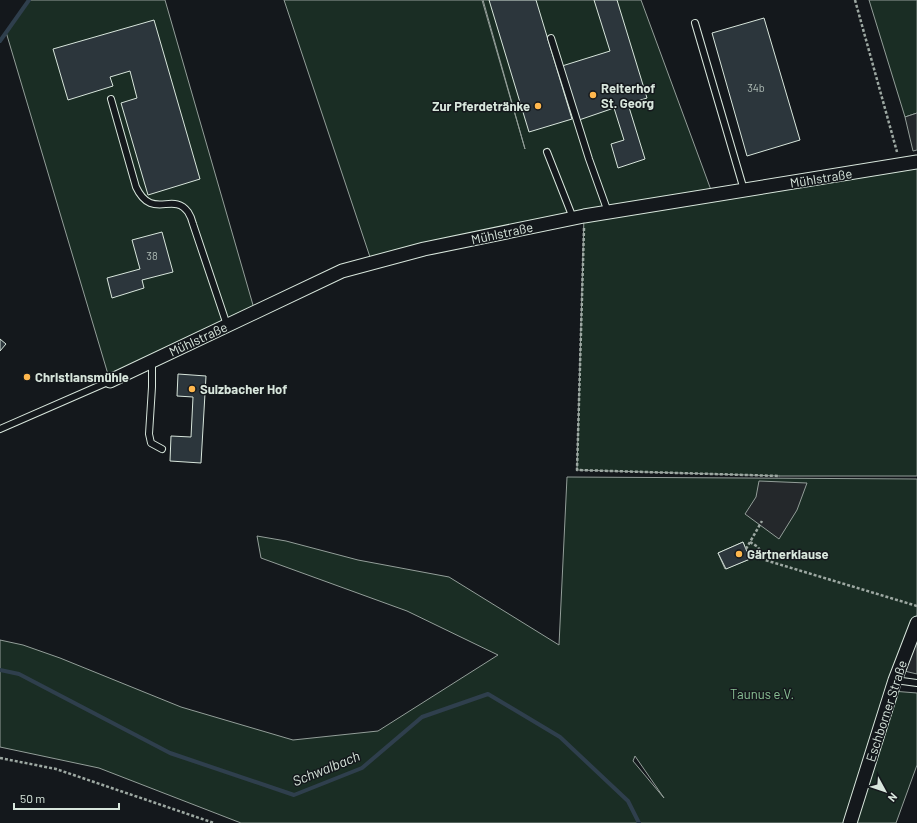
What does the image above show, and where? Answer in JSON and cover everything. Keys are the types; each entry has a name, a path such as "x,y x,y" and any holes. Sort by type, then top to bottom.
{"street":[{"name":"Mühlstraße","path":"110,381 342,271 424,249 579,217 917,162"},
{"name":"Eschborner Straße","path":"850,823 895,680 917,623"}],"lane":[{"path":"695,23 744,190"},
{"path":"551,38 588,159 608,212"},
{"path":"110,99 140,197 147,203 156,205 174,203 182,206 188,212 227,325"},
{"path":"547,152 579,217"},
{"path":"152,361 149,434 151,443 162,449"},
{"path":"0,429 110,381"},
{"path":"895,680 917,683"}],"path":[{"path":"855,0 901,165"},
{"path":"579,217 577,470 780,476"},
{"path":"746,549 762,521"},
{"path":"750,542 758,547 765,560 917,606"},
{"path":"0,758 56,768 214,823"}],"green space":[{"path":"29,0 165,0 255,312 110,381 6,32"},
{"path":"284,0 482,0 525,149 483,0 641,0 711,190 917,162 917,476 780,476 577,470 584,216 372,263"},
{"path":"869,0 917,0 917,113 905,117"},
{"name":"Taunus e.V.","path":"567,477 917,479 917,623 892,691 917,693 917,765 896,823 241,823 99,768 0,747 0,640 23,645 60,658 181,707 293,740 378,731 498,655 407,611 261,558 257,536 286,541 358,560 449,577 559,645","holes":["743,542 750,559 725,569 718,553","635,756 664,798 633,761"]}],"shaded area":[{"path":"917,113 917,150 913,151 905,117"},
{"path":"759,481 807,483 797,510 779,539 745,514 756,497"},
{"path":"917,623 917,674 900,670"}],"building":[{"path":"489,0 536,0 572,119 529,132"},
{"path":"594,0 617,0 647,98 628,104 645,159 618,168 611,144 624,140 614,108 579,120 562,66 610,51"},
{"path":"764,18 800,140 747,156 712,33"},
{"path":"154,20 200,179 148,195 121,103 137,98 130,71 110,77 113,86 68,100 53,49"},
{"path":"162,232 173,272 142,280 144,288 112,298 107,278 140,269 132,240"},
{"path":"0,339 6,344 0,351"},
{"path":"178,374 206,376 201,463 170,461 171,436 191,437 193,397 177,396"},
{"path":"743,542 750,559 726,569 718,553"}],"waterway":[{"path":"0,41 29,0"},
{"name":"Schwalbach","path":"0,670 19,674 170,753 294,795 362,768 422,717 488,694 560,737 628,801 639,823"}],"place":[{"name":"Reiterhof St. Georg","path":"593,95"},
{"name":"Zur Pferdetränke","path":"538,106"},
{"name":"Christiansmühle","path":"27,377"},
{"name":"Sulzbacher Hof","path":"192,389"},
{"name":"Gärtnerklause","path":"739,554"}]}
